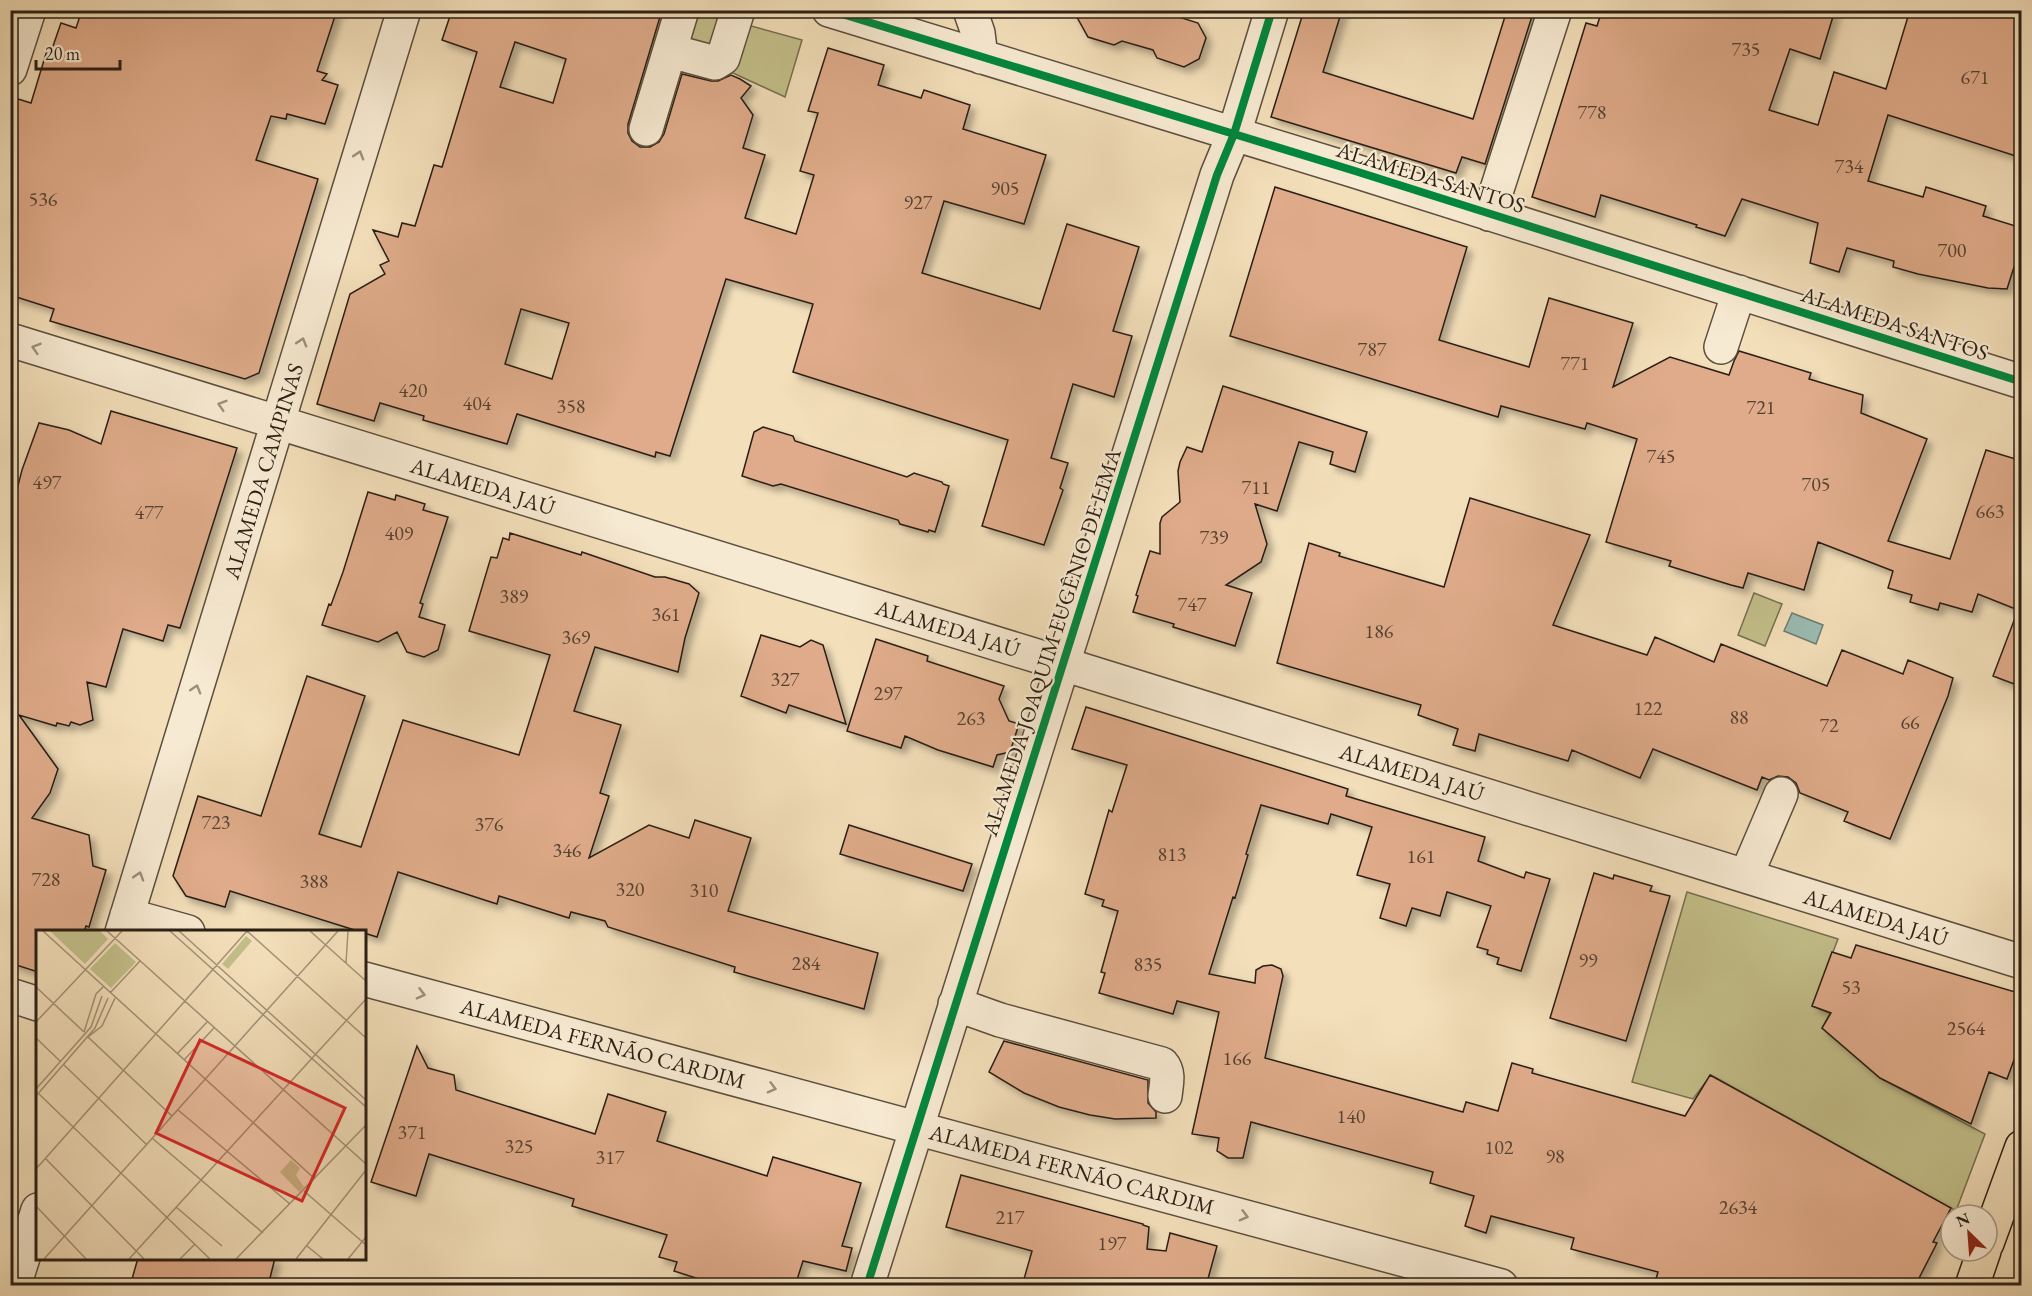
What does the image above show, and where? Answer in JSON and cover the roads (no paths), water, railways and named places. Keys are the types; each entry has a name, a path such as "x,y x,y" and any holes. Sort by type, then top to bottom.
{"main road":[{"path":"1999,1217 2016,1179 2022,1147"},
{"path":"1972,1286 1980,1263"}],"street":[{"path":"10,69 28,10"},
{"name":"ALAMEDA CAMPINAS","path":"125,923 404,10"},
{"path":"646,129 682,10"},
{"path":"672,43 678,52 715,63 723,58 738,10"},
{"path":"970,10 978,33 981,57"},
{"name":"ALAMEDA JOAQUIM EUGÊNIO DE LIMA","path":"867,1286 1217,175 1234,134 1272,10"},
{"path":"1489,214 1555,10"},
{"name":"ALAMEDA SANTOS","path":"851,13 981,57 1234,134 2022,382"},
{"path":"1721,347 1739,292"},
{"name":"ALAMEDA JAÚ","path":"10,340 2022,962"},
{"path":"1746,876 1781,794"},
{"path":"125,923 174,930"},
{"name":"ALAMEDA FERNÃO CARDIM","path":"366,980 1501,1286"},
{"path":"10,995 36,1003"},
{"path":"955,1005 1000,1020 1162,1064 1167,1075 1165,1096"},
{"path":"15,1286 36,1217"}],"water":[{"path":"1792,613 1823,625 1816,644 1784,631"}]}
